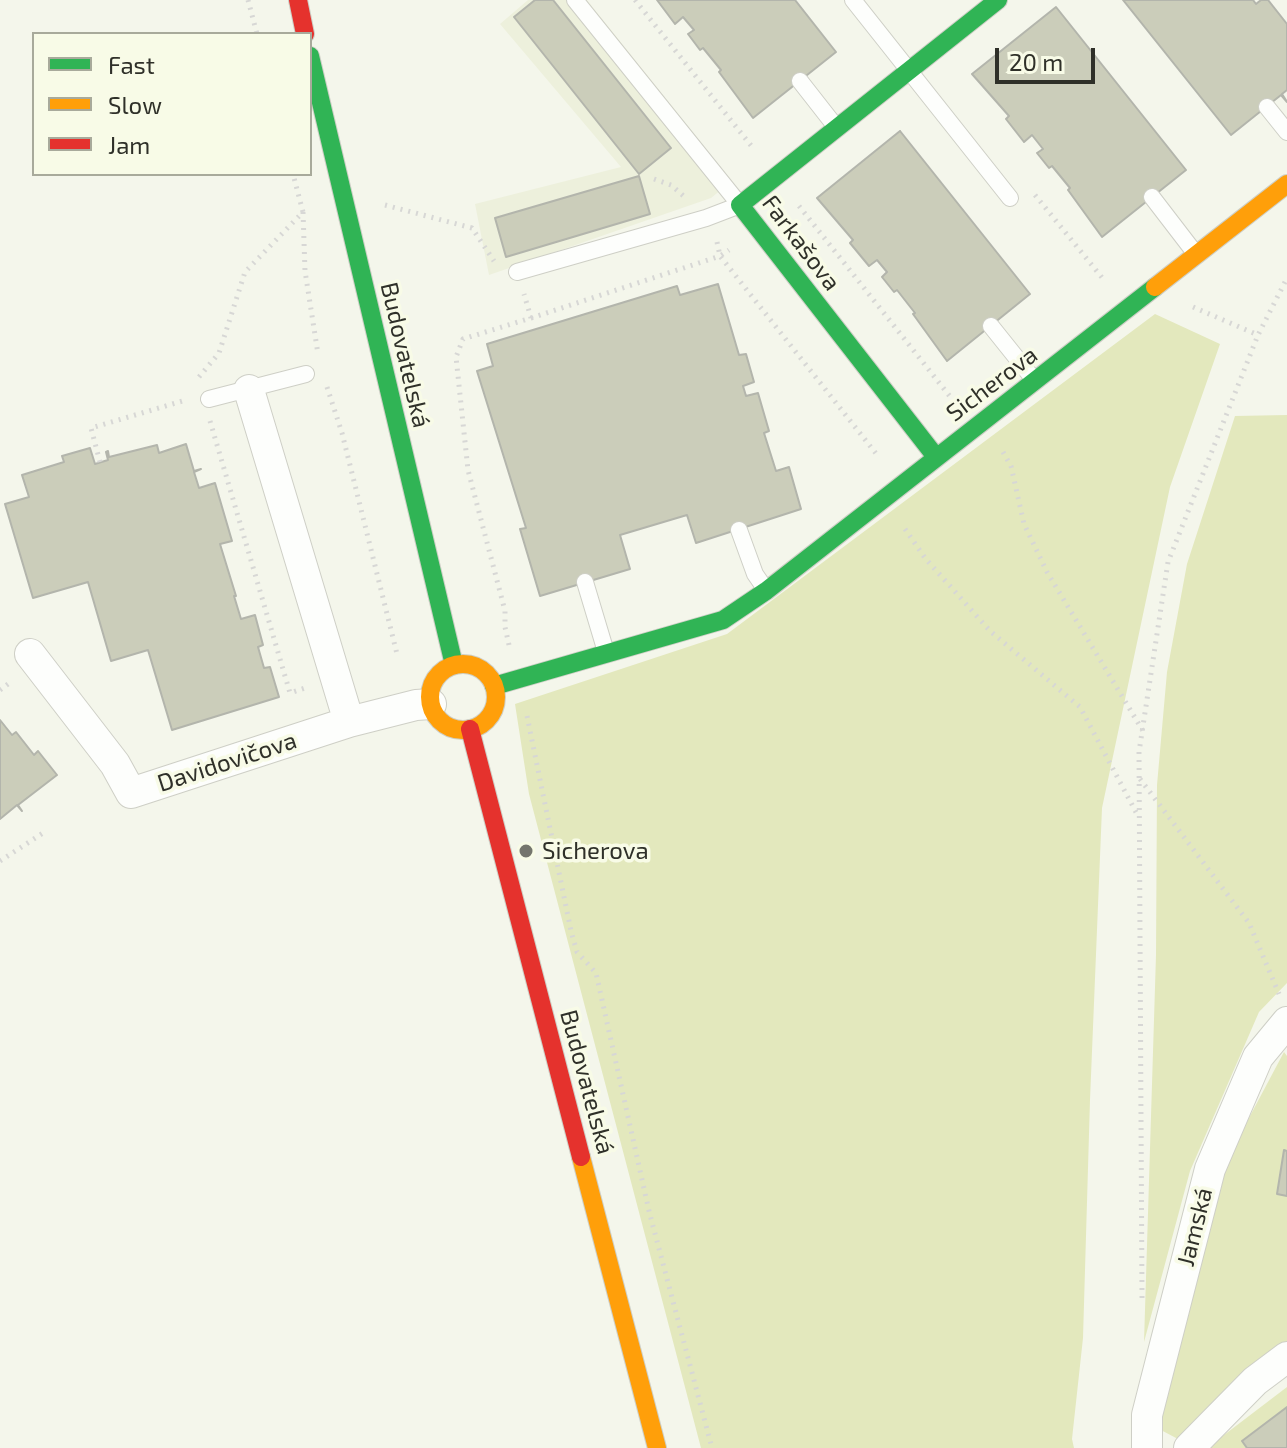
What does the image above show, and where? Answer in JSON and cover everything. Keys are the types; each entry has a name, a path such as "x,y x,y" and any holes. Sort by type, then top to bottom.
{"street":[{"name":"Farkašova","path":"936,457 740,205 996,1"},
{"path":"298,5 305,32"},
{"name":"Budovatelská","path":"312,64 454,665"},
{"name":"Sicherova","path":"494,686 723,620 766,591 1287,184"},
{"path":"249,390 349,722"},
{"name":"Davidovičova","path":"30,654 115,764 131,793 349,722 431,704"},
{"path":"454,665 473,665 489,677 494,686 494,708 480,725 470,729 450,727 441,722 431,704 432,685 437,676 454,665"},
{"name":"Budovatelská","path":"470,729 657,1448"},
{"name":"Jamská","path":"1147,1448 1147,1415 1210,1169 1258,1057 1284,1012"},
{"path":"1189,1448 1255,1381 1287,1357"}],"lane":[{"path":"517,272 706,218 740,205 575,0"},
{"path":"853,0 1010,198"},
{"path":"800,81 837,128"},
{"path":"1267,107 1287,132"},
{"path":"1152,197 1197,256"},
{"path":"991,326 1036,382"},
{"path":"206,404 312,369"},
{"path":"739,530 755,574 766,591"},
{"path":"585,582 606,654"}],"path":[{"path":"248,0 256,32"},
{"path":"635,0 1011,466 1024,524 1047,572 1143,731"},
{"path":"294,176 303,212 312,369"},
{"path":"1010,198 1028,186 1128,309"},
{"path":"381,204 472,228 499,268 517,272 531,318"},
{"path":"196,380 219,353 245,272 303,212"},
{"path":"512,658 505,611 468,470 456,357 463,339 720,256 888,468"},
{"path":"1142,1311 1139,778 1143,731 1168,562 1258,335 1287,278"},
{"path":"324,378 342,433 397,654"},
{"path":"100,462 91,428 206,404 294,705"},
{"path":"884,498 925,558 990,631 1080,707 1139,818"},
{"path":"0,690 12,681 21,693"},
{"path":"290,693 320,683"},
{"path":"526,709 577,952 596,973 649,1211 712,1448"},
{"path":"1139,778 1249,923 1284,1012"},
{"path":"0,861 43,833"}],"shaded area":[{"path":"528,0 587,0 732,181 711,198 489,275 475,204 621,167 500,24"}],"green space":[{"path":"1155,314 1220,344 1170,487 1102,808 1083,1338 1072,1439 1074,1448 701,1448 529,794 515,704 727,634"},
{"path":"1287,415 1287,983 1259,1012 1190,1171 1144,1342 1156,955 1157,785 1167,672 1187,564 1235,416"},
{"path":"1284,1052 1287,1056 1287,1151 1284,1151 1277,1193 1287,1196 1287,1347 1178,1439 1157,1428 1225,1163"},
{"path":"1287,1387 1287,1407 1243,1441 1247,1448 1207,1448"}],"building":[{"path":"535,0 553,0 671,148 639,174 514,17"},
{"path":"657,0 795,0 836,52 753,118 719,72 721,70 688,34 694,30 683,17 675,24"},
{"path":"1123,0 1253,0 1256,4 1268,0 1287,24 1287,90 1282,94 1287,102 1281,95 1231,135"},
{"path":"1056,7 1186,170 1102,237 1068,190 1070,188 1037,153 1043,149 1032,135 1024,142 1006,119 1009,116 972,74"},
{"path":"900,131 1030,294 947,361 915,313 882,277 887,272 877,260 869,266 850,243 853,240 817,198"},
{"path":"639,176 650,214 506,257 495,218"},
{"path":"718,284 739,355 746,354 754,382 743,386 746,396 758,393 769,431 764,433 776,471 789,467 801,509 696,543 687,515 620,535 630,569 540,596 520,529 526,528 477,371 493,366 487,344 677,286 680,295"},
{"path":"186,444 194,471 201,469 194,472 199,488 215,483 232,541 220,544 234,596 241,619 255,615 263,645 258,647 264,668 270,667 279,697 172,730 148,650 111,661 88,582 33,598 5,504 29,497 22,475 64,462 62,456 90,448 95,464 108,460 108,451 109,457 157,445 159,453"},
{"path":"0,720 12,735 16,732 34,755 38,751 57,775 18,805 22,811 17,805 0,819"},
{"path":"1284,1150 1287,1151 1287,1196 1277,1194"},
{"path":"1287,1407 1287,1448 1247,1448 1242,1441"}],"traffic: fast":[{"path":"936,457 740,205 998,0"},
{"path":"312,64 454,665"},
{"path":"494,686 723,620 766,591 1155,287"}],"traffic: slow":[{"path":"1155,287 1287,184"},
{"path":"463,664 486,674 496,697 486,720 463,730 440,720 430,697 440,674 463,664"},
{"path":"581,1157 657,1448"}],"traffic: jam":[{"path":"298,0 305,32"},
{"path":"470,729 581,1157"}],"place":[{"name":"Sicherova","path":"526,851"}]}
